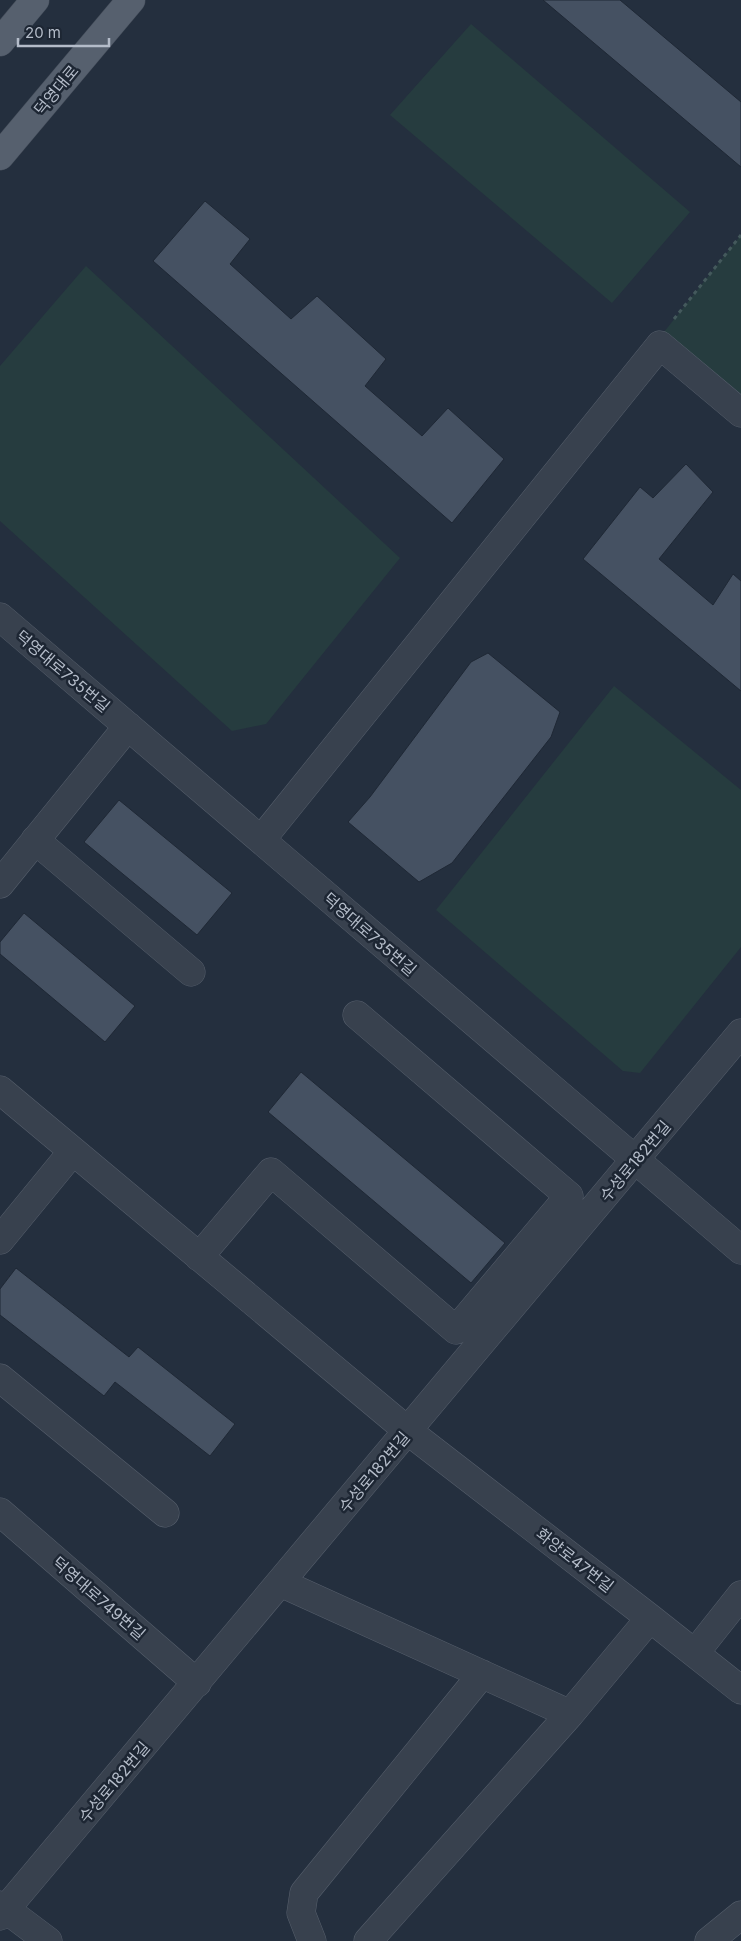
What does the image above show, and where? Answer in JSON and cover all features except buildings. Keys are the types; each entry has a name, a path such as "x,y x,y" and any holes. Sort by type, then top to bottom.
{"main road":[{"path":"0,42 35,0"},
{"name":"덕영대로","path":"0,156 131,0"}],"street":[{"path":"261,840 660,345 741,413"},
{"name":"덕영대로735번길","path":"0,617 741,1250"},
{"path":"0,884 128,726"},
{"path":"35,840 191,972"},
{"path":"200,1257 271,1172 456,1330 569,1196 356,1015"},
{"name":"수성로182번길","path":"2,1910 197,1683 741,1033"},
{"name":"화양로47번길","path":"0,1090 408,1431 741,1690"},
{"path":"0,1240 73,1151"},
{"path":"0,1378 166,1513"},
{"name":"덕영대로749번길","path":"0,1512 197,1683"},
{"path":"281,1583 570,1714"},
{"path":"695,1653 741,1595"},
{"path":"368,1941 570,1714 650,1618"},
{"path":"312,1941 301,1913 304,1893 482,1674"},
{"path":"2,1910 48,1941"},
{"path":"709,1941 741,1916"}],"path":[{"path":"660,345 664,332 741,235"}],"green space":[{"path":"471,24 690,212 612,303 390,115"},
{"path":"741,235 741,394 664,332"},
{"path":"86,266 400,558 266,724 232,731 0,521 0,366"},
{"path":"614,686 741,790 741,947 640,1073 623,1071 436,910"}]}
